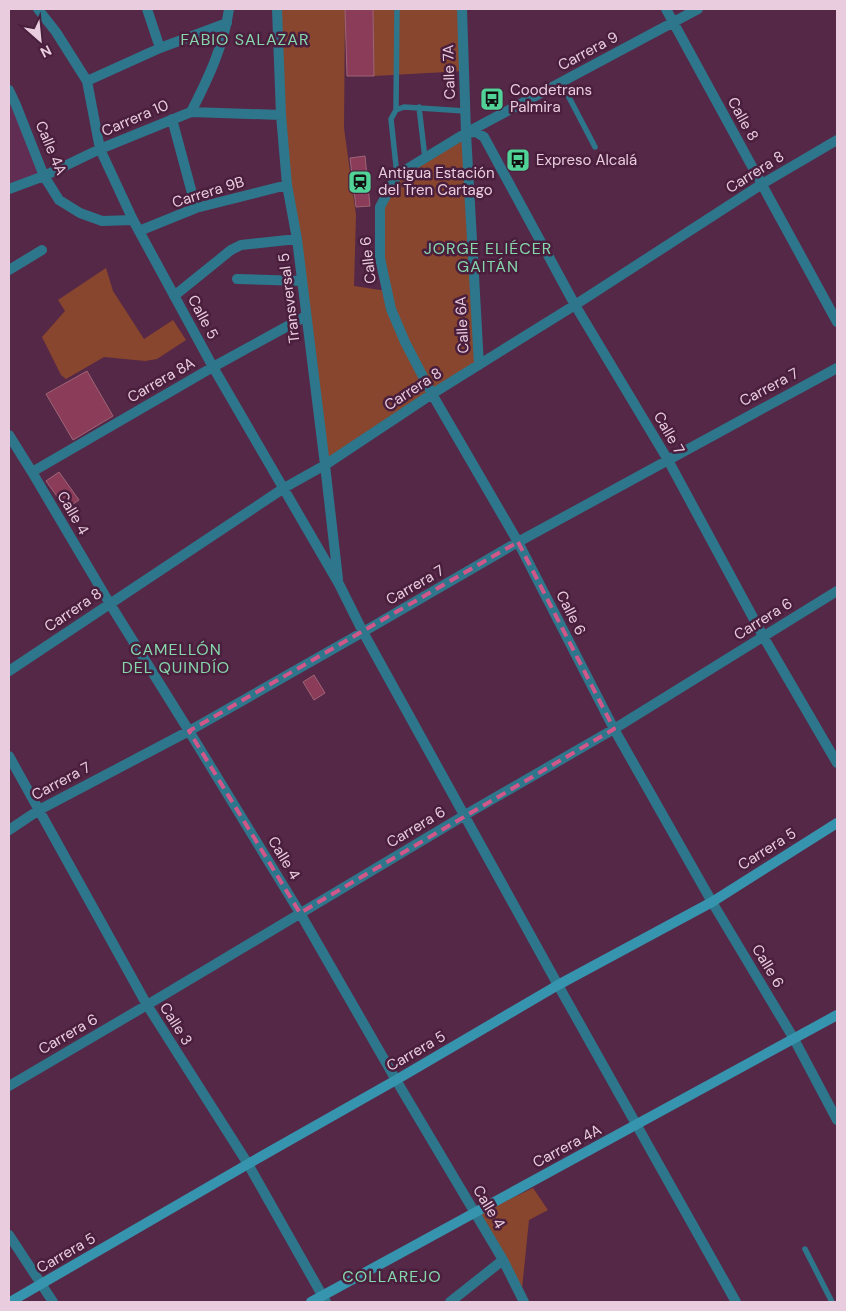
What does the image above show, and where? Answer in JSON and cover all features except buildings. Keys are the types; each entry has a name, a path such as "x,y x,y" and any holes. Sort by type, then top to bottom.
{"main road":[{"name":"Carrera 5","path":"10,1302 558,985 712,902 837,823"},
{"name":"Carrera 4A","path":"311,1302 324,1299 475,1213 837,1015"}],"street":[{"name":"Calle 5","path":"38,9 56,32 87,81 100,149 133,220 174,296 339,584 363,632 558,985 736,1302"},
{"path":"147,9 160,48"},
{"path":"192,112 212,72 227,23 229,9"},
{"name":"Transversal 5","path":"276,9 281,115 287,185 297,239 339,584"},
{"name":"Calle 7A","path":"462,9 466,133"},
{"name":"Calle 8","path":"666,9 837,322"},
{"name":"Carrera 9","path":"466,133 698,9"},
{"path":"87,81 160,48 227,23"},
{"name":"Calle 4A","path":"9,90 44,176 59,200 80,213 102,222 133,220"},
{"name":"Carrera 10","path":"9,189 44,176 100,149 192,112 281,115"},
{"path":"172,119 196,208"},
{"name":"Calle 7","path":"466,133 476,132 484,136 575,305 668,460 763,636 837,763"},
{"path":"397,175 466,133"},
{"name":"Calle 6A","path":"466,133 479,365"},
{"name":"Carrera 8","path":"9,671 284,488 325,465 432,394 575,305 762,184 837,140"},
{"name":"Calle 6","path":"397,175 380,207 380,258 391,309 405,342 432,394 518,542 614,729 712,902 794,1039 837,1120"},
{"name":"Carrera 9B","path":"139,231 196,208 287,185"},
{"path":"174,296 231,250 241,245 297,239"},
{"path":"9,270 42,250"},
{"path":"237,278 302,281"},
{"name":"Carrera 8A","path":"32,472 213,367 306,316"},
{"name":"Carrera 7","path":"9,830 39,810 189,731 518,542 837,368"},
{"name":"Calle 4","path":"9,435 110,604 300,913 503,1260 524,1302"},
{"name":"Carrera 6","path":"9,1086 465,815 614,729 837,591"},
{"name":"Calle 3","path":"9,756 147,1005 248,1164 324,1299"},
{"path":"9,1235 53,1302"},
{"path":"450,1302 503,1260"}],"lane":[{"path":"397,9 396,110 391,119 397,175"},
{"path":"561,82 595,147"},
{"path":"396,110 404,107 419,107 465,111"},
{"path":"419,107 425,158"},
{"path":"805,1249 832,1302"}],"highlighted area":[{"path":"518,542 614,729 300,913 189,731"}],"shaded area":[{"path":"277,9 345,9 344,128 356,215 354,286 387,291 380,207 397,175 466,133 479,365 325,460 287,185"},
{"path":"373,9 460,9 464,71 374,76"},
{"path":"9,90 17,105 39,178 9,189"},
{"path":"106,268 113,291 144,339 173,320 186,340 157,359 145,361 104,357 66,379 61,375 42,337 65,311 58,300"},
{"path":"533,1188 548,1210 529,1220 522,1289 479,1214"}],"place":[{"name":"Coodetrans Palmira","path":"492,99"},
{"name":"Expreso Alcalá","path":"518,160"},
{"name":"Antigua Estación del Tren Cartago","path":"360,182"}],"district":[{"name":"FABIO SALAZAR","path":"245,39"},
{"name":"JORGE ELIÉCER GAITÁN","path":"488,257"},
{"name":"CAMELLÓN DEL QUINDÍO","path":"176,658"},
{"name":"COLLAREJO","path":"392,1276"}]}
